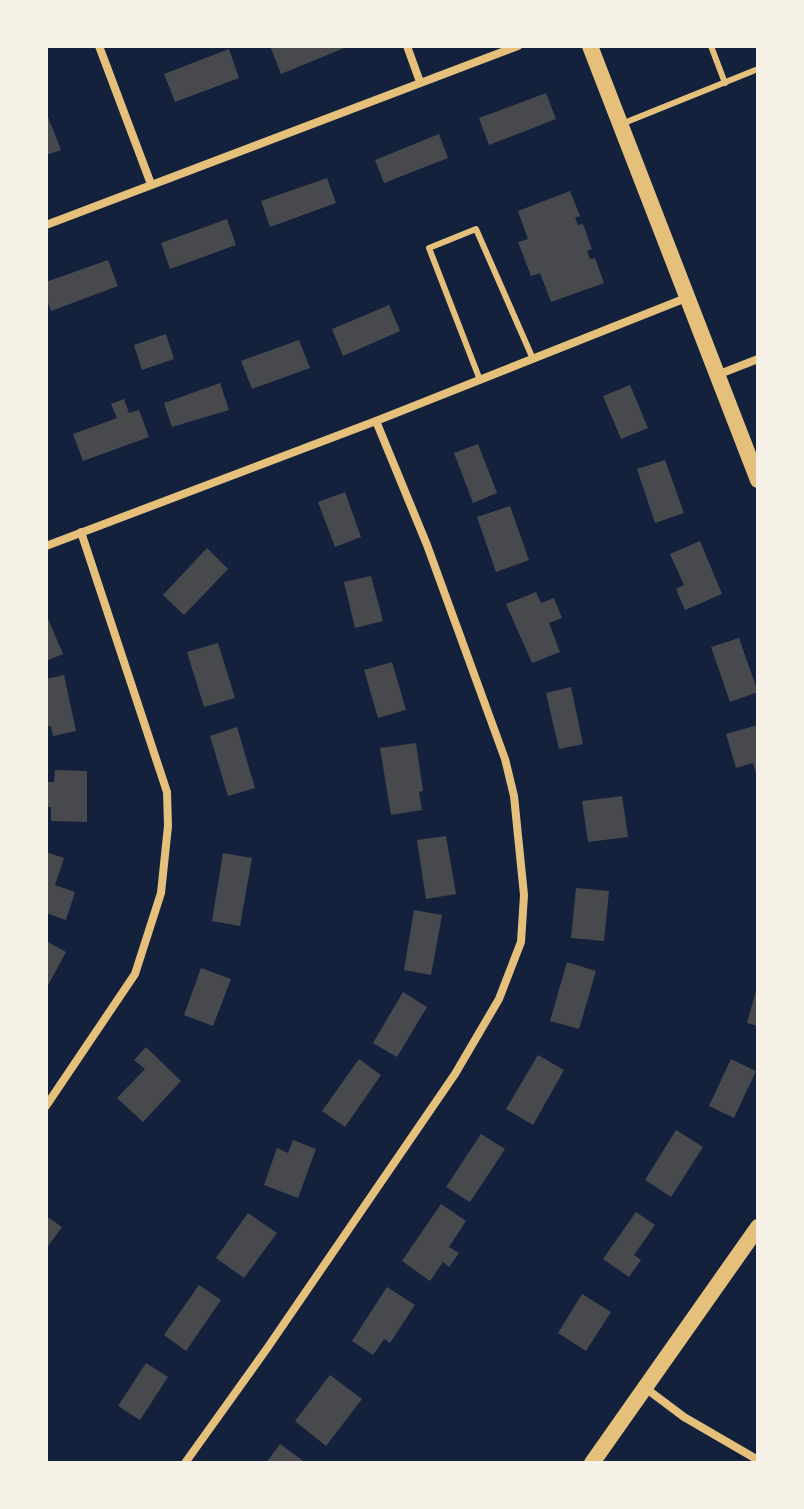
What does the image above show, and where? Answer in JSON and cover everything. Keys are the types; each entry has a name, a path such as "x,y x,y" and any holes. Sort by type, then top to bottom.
{"main road":[{"path":"590,46 758,480"},
{"path":"592,1463 758,1227"}],"street":[{"path":"99,46 151,184"},
{"path":"407,46 420,82"},
{"path":"46,225 518,46"},
{"path":"46,546 376,421 686,298"},
{"path":"717,375 758,359"},
{"path":"185,1463 267,1350 455,1074 499,999 521,942 524,895 515,807 505,759 427,545 376,421"},
{"path":"46,1106 135,974 161,893 168,826 167,792 81,532"},
{"path":"643,1387 684,1417 758,1460"}],"lane":[{"path":"711,46 725,83"},
{"path":"620,125 758,69"},
{"path":"480,380 429,248 476,229 533,359"}],"building":[{"path":"270,46 349,46 281,74"},
{"path":"229,49 239,78 175,102 164,74"},
{"path":"546,93 556,119 489,145 479,118"},
{"path":"46,112 61,150 46,155"},
{"path":"439,134 448,158 384,183 375,160"},
{"path":"327,178 336,203 270,227 261,201"},
{"path":"570,191 580,216 575,218 578,225 583,224 592,249 587,251 590,259 595,258 604,283 551,302 540,273 531,276 518,242 528,239 518,211"},
{"path":"227,219 236,245 170,269 161,243"},
{"path":"108,260 118,286 51,311 46,298 46,282"},
{"path":"389,305 400,331 343,356 332,329"},
{"path":"166,334 174,359 142,370 134,345"},
{"path":"299,340 310,368 252,389 241,361"},
{"path":"220,383 229,410 172,427 164,403"},
{"path":"630,385 648,428 621,439 603,396"},
{"path":"124,399 129,413 139,410 149,437 83,461 73,434 117,418 111,404"},
{"path":"478,444 497,493 473,503 454,453"},
{"path":"665,460 684,513 655,523 637,469"},
{"path":"345,492 361,537 335,547 318,502"},
{"path":"510,506 529,560 496,572 477,517"},
{"path":"700,541 722,594 685,610 676,589 684,585 670,554"},
{"path":"207,548 228,569 184,615 163,595"},
{"path":"371,576 383,621 355,628 344,582"},
{"path":"536,592 541,603 554,598 562,618 549,623 560,652 532,663 506,604"},
{"path":"46,614 63,654 46,661"},
{"path":"739,638 758,692 730,702 711,647"},
{"path":"218,643 235,698 204,707 187,652"},
{"path":"392,662 406,710 378,718 364,670"},
{"path":"64,675 76,731 53,736 51,726 46,727 46,679"},
{"path":"571,687 583,744 559,749 546,693"},
{"path":"758,725 757,777 753,763 736,768 726,734"},
{"path":"237,727 255,788 228,796 210,736"},
{"path":"416,743 423,791 419,792 422,810 391,815 380,748"},
{"path":"55,770 87,771 87,822 51,821 51,807 46,807 46,782 54,782"},
{"path":"622,796 628,837 588,842 582,801"},
{"path":"446,836 456,894 426,899 417,840"},
{"path":"46,852 64,858 55,885 75,892 66,920 46,913"},
{"path":"223,853 252,858 240,926 212,921"},
{"path":"576,888 609,891 604,941 571,938"},
{"path":"414,910 442,915 431,975 404,970"},
{"path":"46,941 66,952 46,989"},
{"path":"567,962 596,971 579,1029 550,1021"},
{"path":"201,968 231,979 213,1026 184,1015"},
{"path":"758,987 758,1026 747,1023"},
{"path":"403,992 427,1007 397,1057 373,1043"},
{"path":"146,1047 181,1081 143,1122 117,1098 145,1069 134,1060"},
{"path":"538,1055 564,1070 533,1125 506,1109"},
{"path":"359,1059 381,1075 345,1127 322,1111"},
{"path":"731,1059 756,1071 734,1118 709,1106"},
{"path":"676,1130 703,1147 671,1197 645,1180"},
{"path":"481,1134 505,1149 470,1202 446,1187"},
{"path":"293,1140 316,1149 298,1198 264,1185 277,1148 288,1153"},
{"path":"441,1204 466,1221 449,1247 459,1253 449,1267 443,1262 430,1281 402,1261"},
{"path":"636,1212 655,1225 634,1255 641,1260 629,1277 603,1259"},
{"path":"248,1213 277,1233 244,1278 216,1258"},
{"path":"46,1216 62,1227 46,1249"},
{"path":"199,1285 221,1300 186,1351 164,1335"},
{"path":"387,1287 415,1305 390,1343 384,1339 373,1355 352,1341"},
{"path":"582,1294 611,1312 586,1351 558,1333"},
{"path":"146,1363 168,1377 140,1420 118,1406"},
{"path":"330,1375 362,1399 326,1446 295,1421"},
{"path":"280,1444 306,1463 266,1463"}]}
